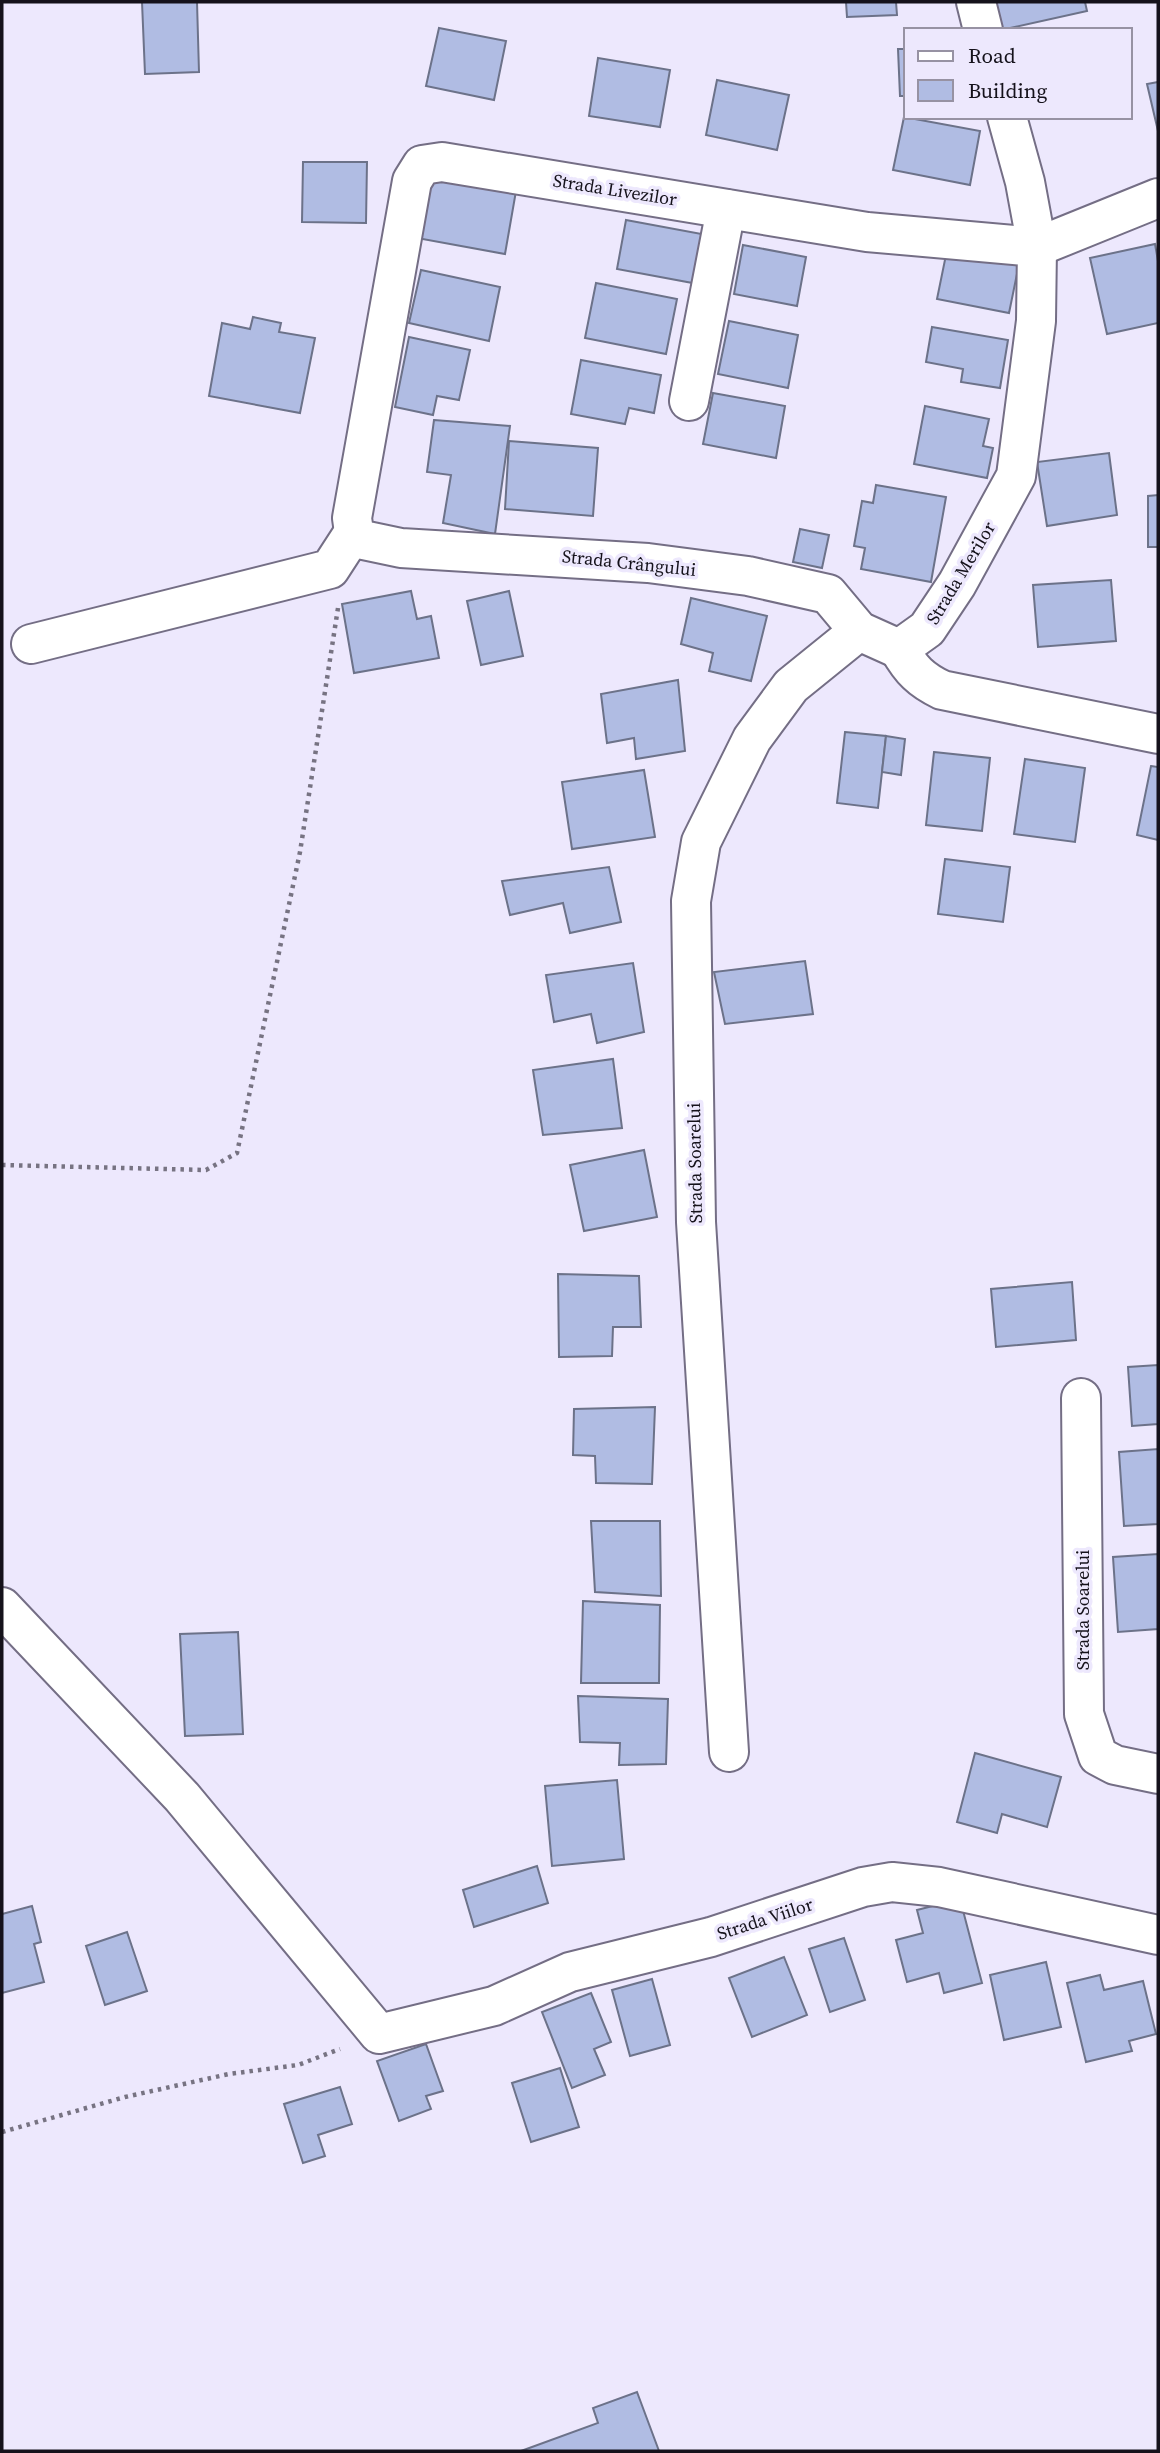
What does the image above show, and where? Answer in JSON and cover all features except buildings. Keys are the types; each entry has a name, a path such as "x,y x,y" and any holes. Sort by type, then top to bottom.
{"street":[{"path":"976,2 982,28"},
{"path":"1008,119 1037,247"},
{"name":"Strada Livezilor","path":"353,525 412,181 422,165 442,162 867,232 1037,247 1158,198"},
{"path":"689,401 726,209"},
{"name":"Strada Merilor","path":"899,649 927,629 963,574 1016,476 1036,321 1037,247"},
{"path":"32,644 330,569 353,525"},
{"name":"Strada Crângului","path":"353,525 363,540 401,548 648,563 748,576 828,594 859,631 899,649"},
{"name":"Strada Soarelui","path":"729,1752 696,1222 691,901 701,842 752,738 791,686 859,631"},
{"path":"899,649 910,669 922,680 943,690 1158,733"},
{"name":"Strada Soarelui","path":"1082,1398 1084,1714 1098,1756 1115,1765 1158,1774"},
{"path":"2,1607 182,1797 379,2034"},
{"name":"Strada Viilor","path":"379,2034 494,2006 570,1972 710,1937 863,1887 892,1882 939,1887 1158,1934"}],"path":[{"path":"2,1165 206,1170 237,1153 300,852 338,606"},
{"path":"2,2132 125,2097 229,2074 298,2066 379,2034"}]}
